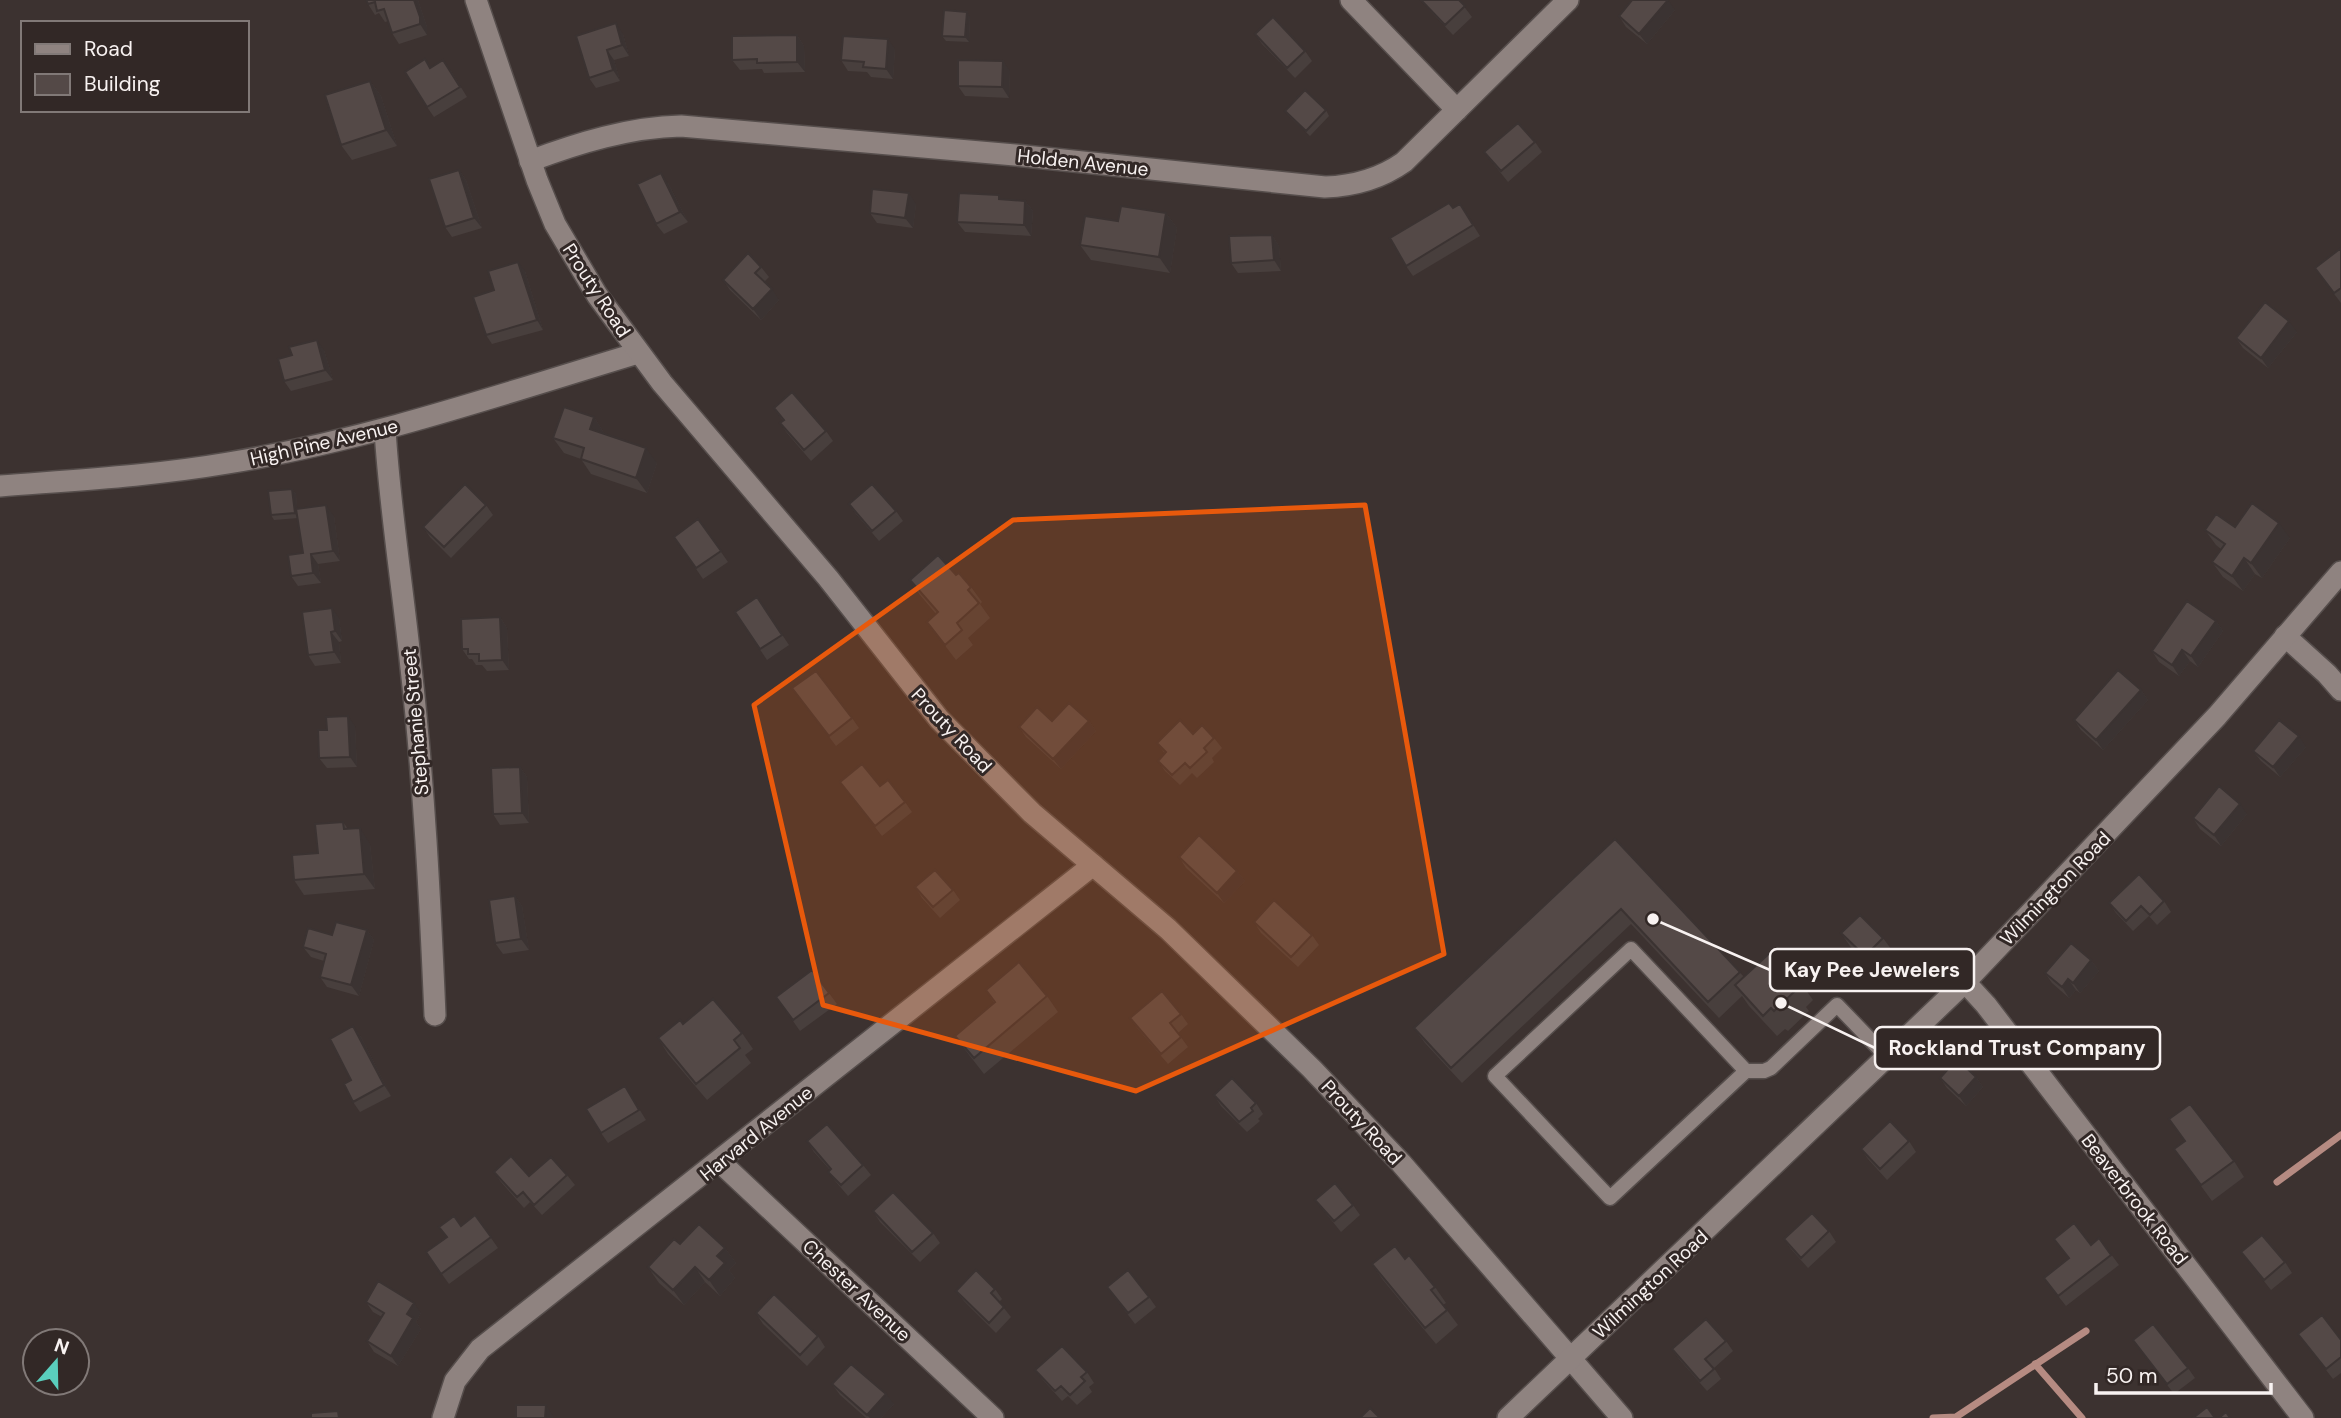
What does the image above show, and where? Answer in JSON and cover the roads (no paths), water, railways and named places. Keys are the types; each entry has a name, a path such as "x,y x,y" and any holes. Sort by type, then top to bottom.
{"street":[{"name":"Prouty Road","path":"476,0 530,161 555,224 597,295 638,353 828,578 939,719 1032,813 1168,929 1339,1097 1455,1224 1622,1418"},
{"path":"1351,0 1457,110"},
{"name":"Holden Avenue","path":"530,161 556,151 628,132 681,126 1337,187 1361,183 1394,169 1413,154 1568,0"},
{"name":"High Pine Avenue","path":"0,486 174,472 230,463 385,430 638,353"},
{"name":"Stephanie Street","path":"385,430 390,507 419,744 435,1015"},
{"name":"Wilmington Road","path":"1508,1418 1965,982 2148,791 2341,572"},
{"path":"2285,636 2341,690"},
{"name":"Harvard Avenue","path":"443,1418 454,1381 481,1349 1093,865"},
{"name":"Beaverbrook Road","path":"1965,982 2303,1418"},
{"name":"Chester Avenue","path":"720,1162 993,1418"}],"lane":[{"path":"1746,1071 1631,949 1495,1076 1610,1198 1746,1071 1764,1071 1771,1068 1837,1005 1888,1058"}],"waterway":[{"path":"2277,1182 2341,1135"},
{"path":"1933,1418 1956,1417 2086,1331"},
{"path":"2035,1364 2082,1418"}],"place":[{"name":"Kay Pee Jewelers","path":"1653,919"},
{"name":"Rockland Trust Company","path":"1781,1003"}]}
